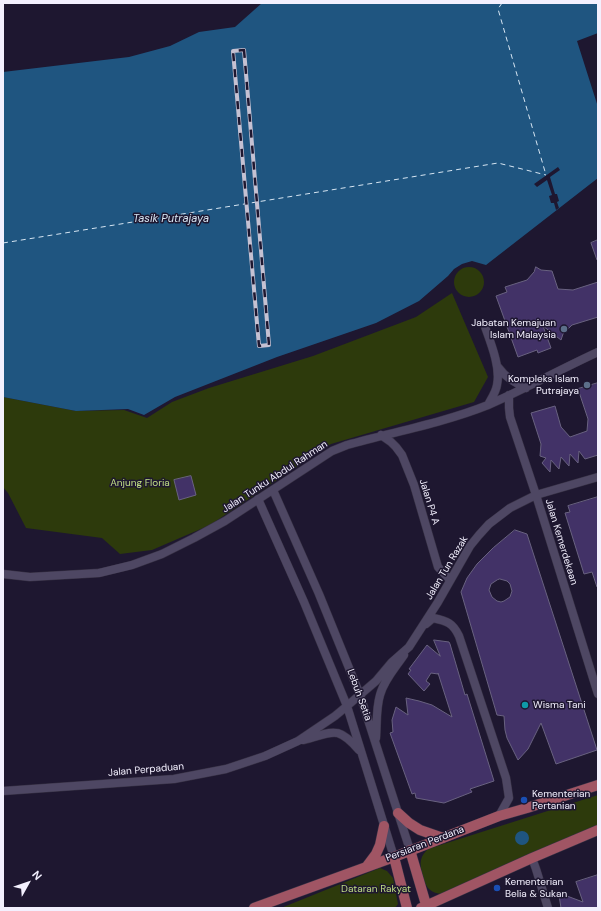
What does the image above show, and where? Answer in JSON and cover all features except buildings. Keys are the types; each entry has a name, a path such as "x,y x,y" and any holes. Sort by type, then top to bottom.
{"main road":[{"name":"Persiaran Perdana","path":"254,908 394,857 499,816 598,785"},
{"path":"398,813 420,830 444,838"},
{"path":"367,866 376,854 380,845 384,826"},
{"path":"425,907 532,858 598,830"},
{"name":"Lebuh Setia","path":"410,850 425,907"},
{"name":"Lebuh Setia","path":"394,857 407,908"}],"street":[{"path":"484,324 498,367 510,380 526,388"},
{"name":"Jalan Tunku Abdul Rahman","path":"3,574 30,576 99,573 132,565 162,554 226,521 258,498 273,490 332,451 347,445 488,405 598,352"},
{"path":"488,405 498,385 498,367"},
{"name":"Jalan Kemerdekaan","path":"509,395 510,417 598,694"},
{"name":"Jalan P4 A","path":"381,435 391,442 402,455 414,485 438,567 450,580"},
{"name":"Jalan Tun Razak","path":"346,706 376,681 392,662 409,647 438,602 470,546 489,524 517,504 536,495 598,477"},
{"name":"Lebuh Setia","path":"273,490 319,594 360,695 410,850"},
{"name":"Lebuh Setia","path":"258,498 304,602 346,706 394,857"},
{"path":"422,627 433,618 448,622 455,628 459,636 506,778 509,798 499,816"},
{"path":"376,743 380,694 387,679 409,647"},
{"name":"Jalan Perpaduan","path":"3,791 174,779 226,769 265,756 298,741 335,716 346,706"},
{"path":"298,741 326,733 337,733 344,735 351,740 361,752"},
{"path":"532,858 548,908"}],"green space":[{"path":"469,267 480,271 484,282 480,293 469,297 458,293 454,282 458,271"},
{"name":"Anjung Floria","path":"452,293 488,377 474,402 331,444 210,525 152,550 120,554 102,538 26,528 8,493 3,487 3,397 76,411 124,410 147,418 172,402 209,388 313,356 416,317"},
{"path":"598,795 598,825 442,894 433,892 426,885 422,873 421,858 428,849"},
{"name":"Dataran Rakyat","path":"380,868 387,871 393,878 398,904 395,908 281,908"}],"water":[{"name":"Tasik Putrajaya","path":"262,3 598,3 598,33 577,41 598,107 598,178 486,265 472,261 462,264 454,269 419,301 376,323 277,357 175,397 144,415 128,409 76,411 3,397 3,72 129,57 170,46 199,32 235,27"},
{"path":"522,831 527,833 529,838 527,843 522,845 517,843 515,838 517,833"}],"pier":[{"path":"558,167 560,170 550,177 555,194 557,194 559,201 557,202 559,208 556,210 554,203 551,203 549,196 552,195 547,180 537,187 534,184"}],"ferry route":[{"path":"502,3 498,9 546,175"},
{"path":"3,243 498,163 546,175"}],"railway":[{"path":"244,50 269,345 259,346 233,51 244,50"}],"place":[{"name":"Jabatan Kemajuan Islam Malaysia","path":"564,329"},
{"name":"Kompleks Islam Putrajaya","path":"587,385"},
{"name":"Wisma Tani","path":"525,705"},
{"name":"Kementerian Pertanian","path":"524,800"},
{"name":"Kementerian Belia & Sukan","path":"497,888"}]}
